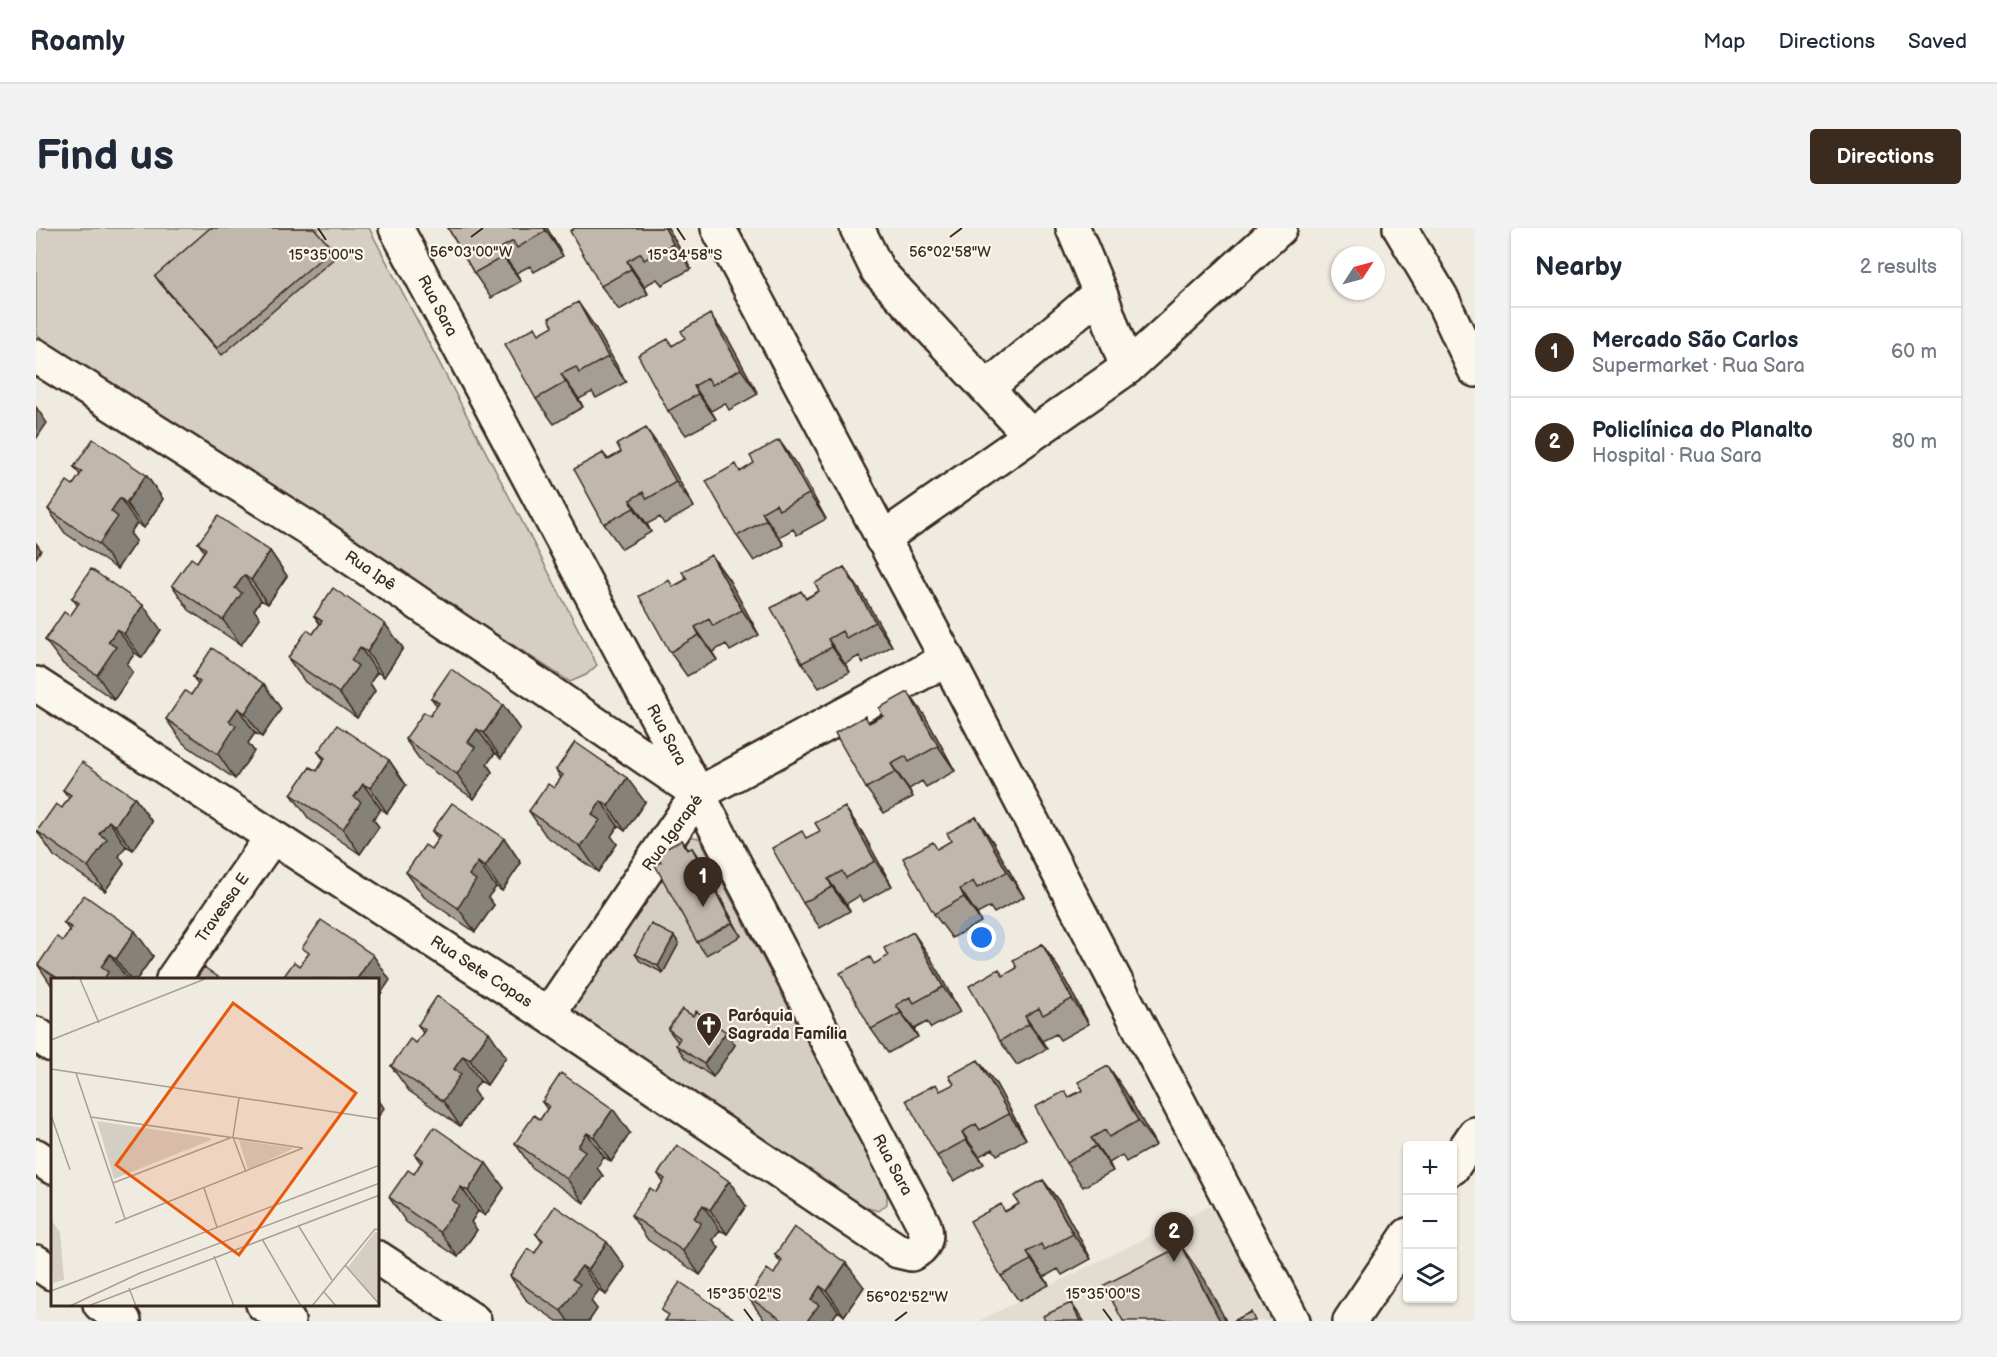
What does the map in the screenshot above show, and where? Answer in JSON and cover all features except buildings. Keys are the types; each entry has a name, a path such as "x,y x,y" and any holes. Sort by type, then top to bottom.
{"street":[{"name":"Rua Sara","path":"396,228 698,794 924,1225 926,1236 924,1245"},
{"path":"718,228 947,659 1293,1321"},
{"path":"857,228 878,271 1030,435"},
{"path":"1073,228 1100,292 1127,368"},
{"path":"882,539 1127,368 1280,228"},
{"path":"1400,228 1441,297 1475,370"},
{"path":"987,388 1100,292"},
{"name":"Rua Ipê","path":"36,356 306,527 698,794"},
{"name":"Rua Igarapé","path":"548,1015 698,794 947,659"},
{"name":"Rua Sete Copas","path":"36,684 548,1015 898,1251 911,1254 924,1245"},
{"name":"Travessa E","path":"174,978 272,837"},
{"path":"36,1034 51,1044"},
{"path":"1457,1161 1475,1134"},
{"path":"36,1156 51,1166"},
{"path":"1350,1321 1403,1241"},
{"path":"380,1258 474,1321"},
{"path":"36,1262 51,1272"},
{"path":"102,1306 124,1321"},
{"path":"265,1306 288,1321"}],"shaded area":[{"path":"36,228 369,228 597,665 586,675 570,682 36,335"},
{"path":"687,836 699,838 887,1193 887,1204 879,1211 867,1208 566,1017"},
{"path":"1218,1202 1280,1321 979,1321"}],"place":[{"name":"Mercado São Carlos","path":"703,907"},
{"name":"Paróquia Sagrada Família","path":"709,1048"},
{"name":"Policlínica do Planalto","path":"1174,1262"}]}
